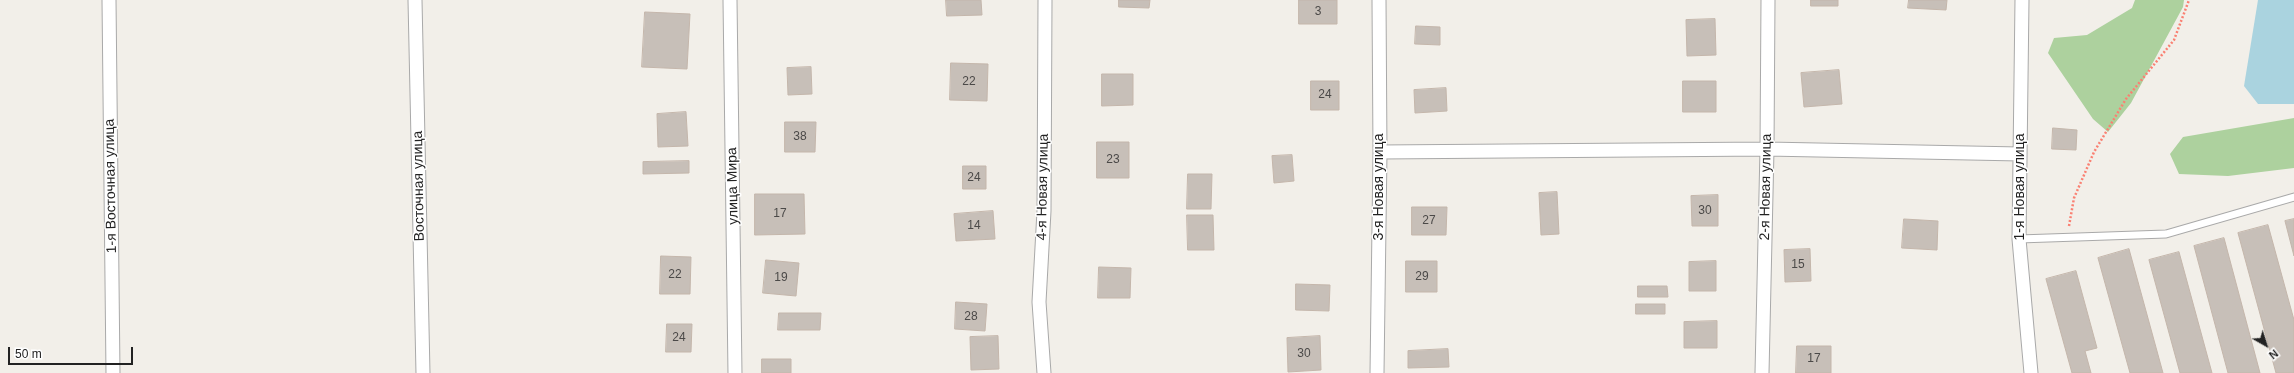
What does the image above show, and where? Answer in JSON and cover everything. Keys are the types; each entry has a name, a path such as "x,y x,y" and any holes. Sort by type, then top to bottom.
{"street":[{"name":"1-я Восточная улица","path":"109,0 112,373"},
{"name":"Восточная улица","path":"415,0 423,373"},
{"name":"улица Мира","path":"730,0 735,373"},
{"name":"4-я Новая улица","path":"1044,373 1039,302 1044,212 1045,0"},
{"name":"3-я Новая улица","path":"1377,373 1380,152 1379,0"},
{"name":"2-я Новая улица","path":"1762,373 1768,149 1768,0"},
{"name":"1-я Новая улица","path":"2022,0 2020,239 2031,373"},
{"path":"1380,152 1768,149 2020,154"}],"lane":[{"path":"2020,239 2166,234 2294,197"}],"path":[{"path":"2068,237 2074,198 2094,152 2126,99 2174,40 2189,0"}],"green space":[{"path":"2135,0 2184,0 2183,7 2131,103 2108,132 2093,119 2048,53 2054,38 2087,35 2132,8"},
{"path":"2294,118 2294,168 2228,176 2179,174 2170,154 2183,137"}],"water":[{"path":"2258,0 2294,0 2294,104 2258,104 2244,86"}],"building":[{"path":"946,0 981,0 982,15 947,16"},
{"path":"1119,0 1150,0 1149,8 1119,7"},
{"path":"1299,0 1337,0 1337,24 1299,24"},
{"path":"1811,0 1838,0 1838,6 1811,6"},
{"path":"1909,0 1947,0 1946,10 1908,8"},
{"path":"645,12 690,14 687,69 642,67"},
{"path":"1715,19 1716,55 1687,56 1686,20"},
{"path":"1416,26 1440,27 1440,45 1415,44"},
{"path":"951,63 988,64 987,101 950,100"},
{"path":"811,67 812,94 788,95 787,68"},
{"path":"1839,70 1842,104 1804,107 1801,73"},
{"path":"1102,74 1133,74 1133,105 1102,106"},
{"path":"1311,81 1339,81 1339,110 1311,110"},
{"path":"1683,81 1716,81 1716,112 1683,112"},
{"path":"1446,88 1447,111 1415,113 1414,90"},
{"path":"686,112 688,146 658,147 657,114"},
{"path":"785,122 816,122 815,152 785,152"},
{"path":"2053,128 2077,130 2076,150 2052,149"},
{"path":"1097,142 1129,142 1129,178 1097,178"},
{"path":"1292,155 1294,181 1274,183 1272,156"},
{"path":"689,161 689,173 643,174 643,162"},
{"path":"963,166 986,166 986,189 963,189"},
{"path":"1188,174 1212,174 1211,209 1187,209"},
{"path":"1557,192 1559,234 1541,235 1539,193"},
{"path":"755,194 804,194 805,234 755,235"},
{"path":"1718,195 1718,226 1692,226 1691,196"},
{"path":"1412,207 1447,207 1446,235 1412,235"},
{"path":"993,211 995,239 956,241 954,214"},
{"path":"1187,215 1213,215 1214,250 1188,250"},
{"path":"1904,219 1938,221 1937,250 1902,248"},
{"path":"2294,219 2294,256 2285,221"},
{"path":"2268,225 2294,320 2294,373 2276,373 2238,233"},
{"path":"2224,238 2260,373 2228,373 2194,246"},
{"path":"1810,249 1811,281 1785,282 1784,250"},
{"path":"2129,249 2163,373 2130,373 2098,258"},
{"path":"2179,252 2212,373 2180,373 2149,260"},
{"path":"661,256 691,257 690,294 660,294"},
{"path":"766,260 799,263 796,296 763,293"},
{"path":"1406,261 1437,261 1437,292 1406,292"},
{"path":"1716,261 1716,291 1689,291 1689,262"},
{"path":"1099,267 1131,268 1130,298 1098,298"},
{"path":"2076,271 2097,348 2085,351 2091,373 2072,373 2046,279"},
{"path":"1296,284 1330,285 1329,311 1296,310"},
{"path":"1638,286 1667,286 1668,297 1638,297"},
{"path":"956,302 987,304 985,331 955,329"},
{"path":"1636,304 1665,304 1665,314 1636,314"},
{"path":"779,313 821,313 820,330 778,330"},
{"path":"1717,321 1717,348 1684,348 1684,322"},
{"path":"667,324 692,324 691,352 666,352"},
{"path":"998,336 999,369 971,370 970,337"},
{"path":"1320,336 1321,370 1288,372 1287,338"},
{"path":"1797,346 1831,346 1831,373 1796,373"},
{"path":"1448,349 1449,367 1408,368 1408,351"},
{"path":"762,359 791,359 791,373 762,373"}]}
